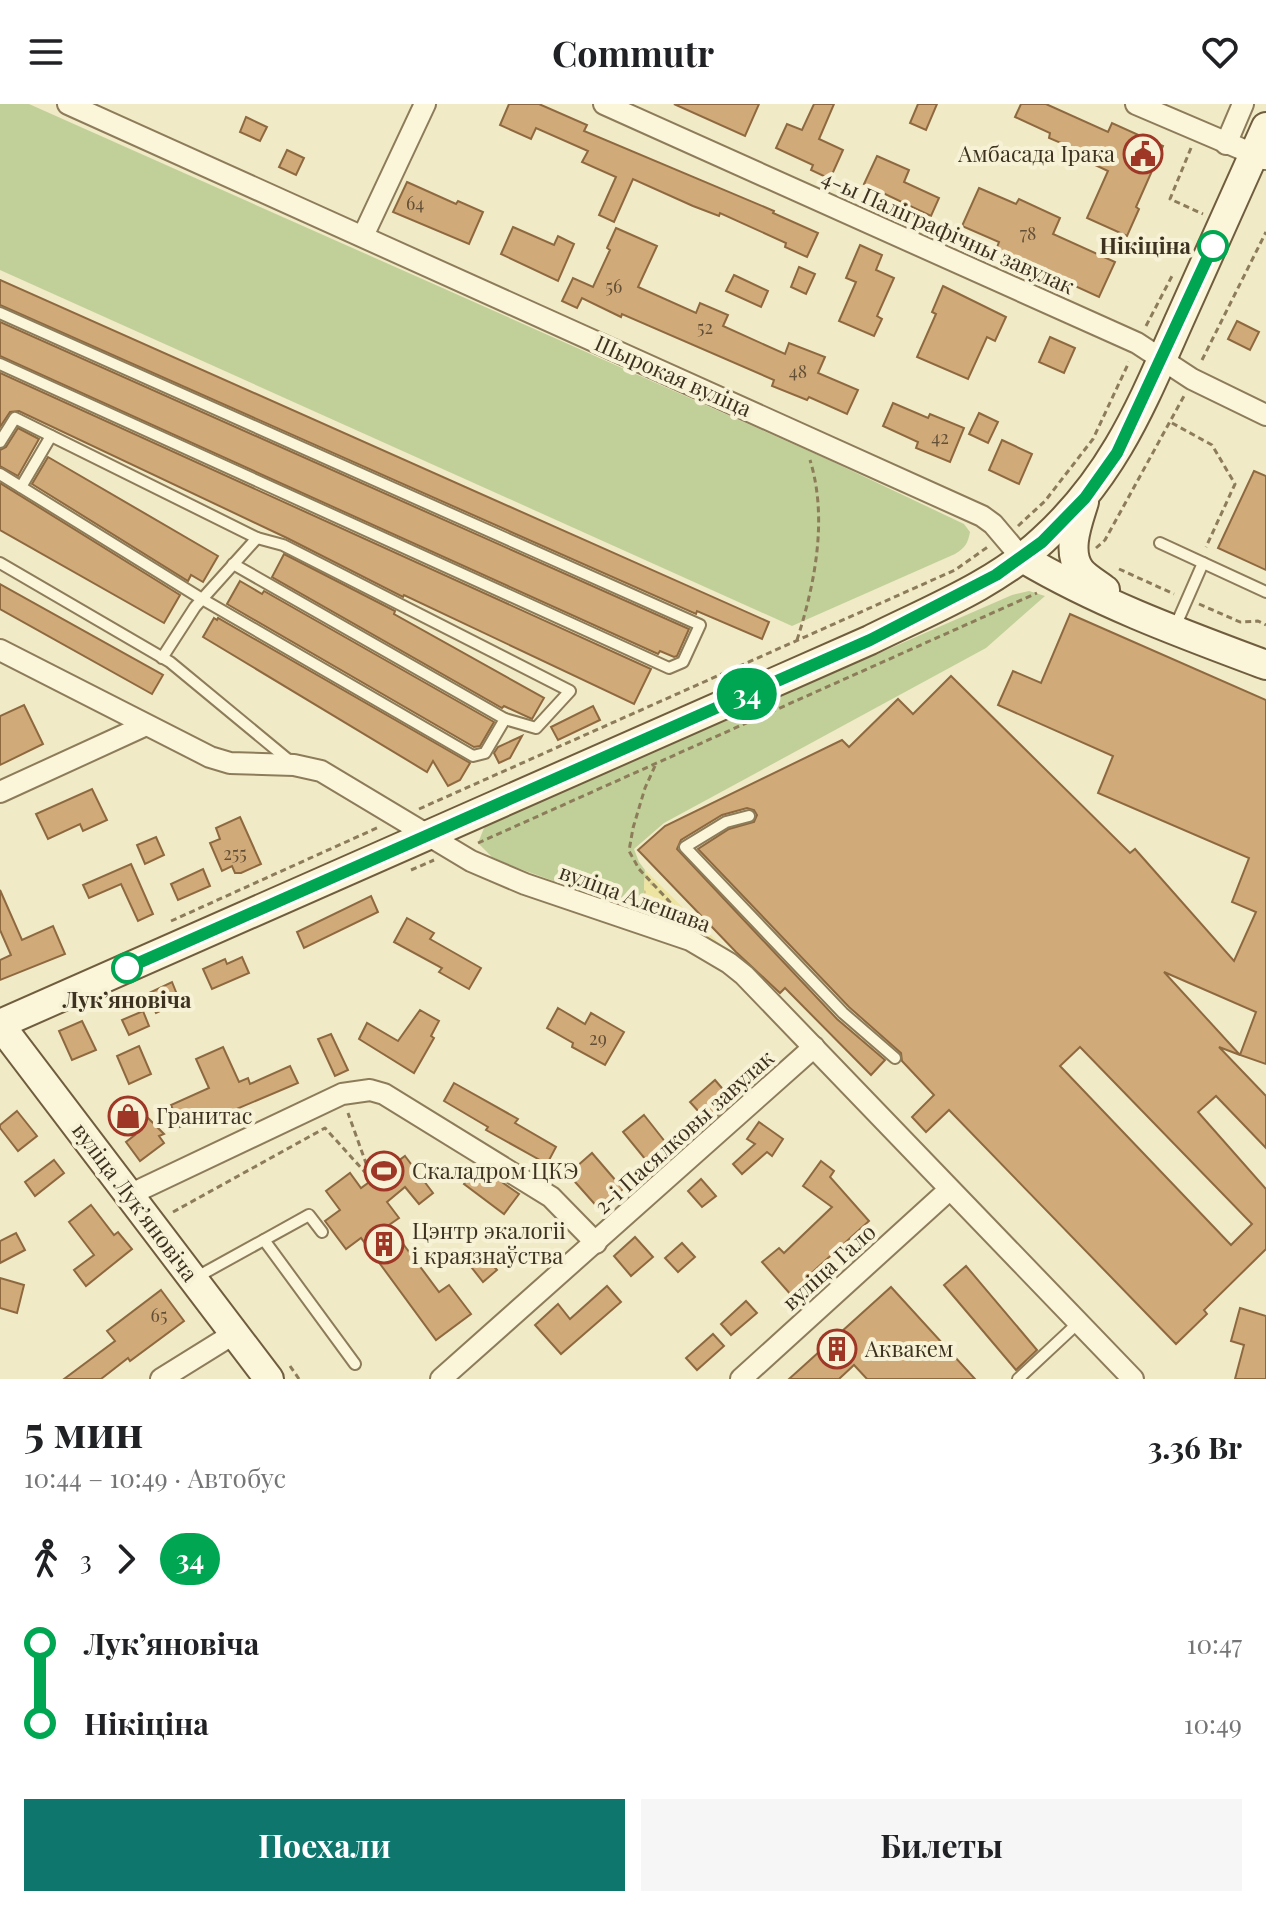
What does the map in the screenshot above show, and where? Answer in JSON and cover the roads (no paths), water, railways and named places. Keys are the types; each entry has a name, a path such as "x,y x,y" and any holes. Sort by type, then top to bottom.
{"main road":[{"path":"0,1025 870,640 996,575 1042,542 1085,498 1117,453 1260,157 1266,127"},
{"path":"1085,498 1075,536 1074,555 1080,570 1130,611"},
{"name":"Шырокая вуліца","path":"1021,557 1055,578 1173,630 1266,665"},
{"name":"вуліца Лукʼяновіча","path":"0,1025 269,1379"}],"street":[{"name":"Шырокая вуліца","path":"68,104 982,516 993,524 1021,557"},
{"path":"363,236 425,104"},
{"name":"4-ы Паліграфічны завулак","path":"604,104 1137,343 1192,379 1266,415"},
{"path":"1136,104 1260,157"},
{"path":"1226,144 1243,104"},
{"name":"вуліца Алешава","path":"0,650 144,726 219,760 294,765 332,776 454,852 510,879 673,933 710,951 744,975 1133,1379"},
{"path":"0,792 144,726"},
{"name":"2-і Пасялковы завулак","path":"441,1379 814,1047"},
{"path":"129,1195 356,1090 384,1094 551,1197 596,1243"},
{"name":"вуліца Гало","path":"741,1379 949,1190"},
{"path":"161,1379 235,1333"}],"lane":[{"path":"0,313 700,625 683,662 669,668 0,364"},
{"path":"0,442 15,418 257,538 283,545 570,691 536,728 505,719 233,564"},
{"path":"21,487 51,436"},
{"path":"0,474 202,599 473,756 485,753 505,719"},
{"path":"162,658 202,599 257,538"},
{"path":"1160,543 1266,592"},
{"path":"0,563 162,658 294,765"},
{"path":"1173,630 1203,563"},
{"path":"749,816 726,822 685,847 843,1013 895,1058"},
{"path":"194,1279 309,1215 322,1232"},
{"path":"264,1240 355,1364"},
{"path":"1018,1379 1078,1323"}],"place":[{"name":"Амбасада Ірака","path":"1143,154"},
{"name":"Нікіціна","path":"1213,246"},
{"name":"Лукʼяновіча","path":"127,968"},
{"name":"Гранитас","path":"128,1116"},
{"name":"Скаладром ЦКЭ","path":"384,1171"},
{"name":"Цэнтр экалогіі і краязнаўства","path":"384,1244"},
{"name":"Аквакем","path":"837,1349"}]}
